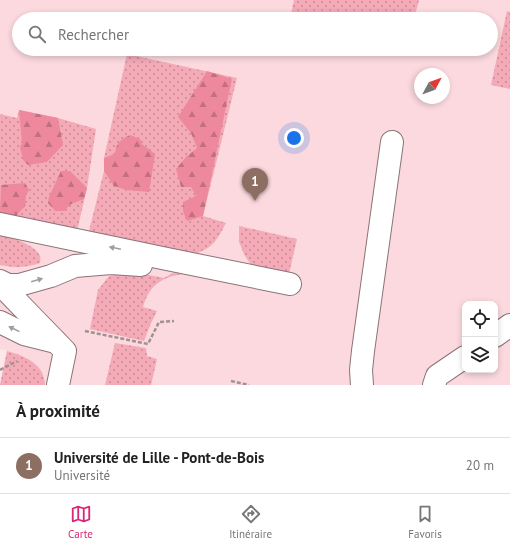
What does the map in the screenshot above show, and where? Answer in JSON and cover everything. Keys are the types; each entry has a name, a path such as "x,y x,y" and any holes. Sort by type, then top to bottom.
{"street":[{"path":"362,385 361,370 363,351 392,142"},
{"path":"0,224 288,290 168,267 111,263 75,266 51,276 20,285 8,285 0,281"},
{"path":"0,284 65,351 58,385"},
{"path":"0,322 24,334 56,342"},
{"path":"434,385 437,376 462,359"}],"path":[{"path":"82,330 148,344 159,322 174,321"},
{"path":"231,381 249,385"}],"shaded area":[{"path":"0,0 510,0 510,385 0,385 7,351 0,349"},
{"path":"294,0 419,0 416,12 291,12"},
{"path":"507,11 510,12 510,89 491,85"},
{"path":"127,56 136,56 237,78 203,216 226,223 219,236 208,248 188,256 88,235 104,171 104,158"},
{"path":"19,110 58,118 96,129 87,188 77,231 0,213 0,114 17,118"},
{"path":"239,226 297,239 288,278 251,265 239,242"},
{"path":"0,233 33,248 40,256 40,263 20,267 0,265"},
{"path":"133,272 164,278 173,273 183,274 168,277 162,280 152,288 149,293 143,307 157,311 144,341 90,329 98,290 109,276"},
{"path":"115,343 146,348 147,356 157,359 151,385 105,385"},
{"path":"7,351 26,358 37,366 44,377 45,385 0,385"}],"green space":[{"path":"207,71 232,79 203,216 187,221 183,211 183,202 196,196 191,187 181,187 176,169 186,157 197,148 191,133 178,117"},
{"path":"19,110 58,118 63,145 47,162 28,165 23,160 20,147 22,143"},
{"path":"130,135 140,139 142,144 155,154 149,192 126,190 114,186 104,171 104,158 115,154 116,147 119,142"},
{"path":"61,171 70,171 87,188 84,199 69,205 65,211 55,211 48,203 49,197"},
{"path":"25,183 29,190 26,195 25,206 15,217 0,213 1,185"}],"place":[{"name":"Université de Lille - Pont-de-Bois","path":"255,201"}]}
